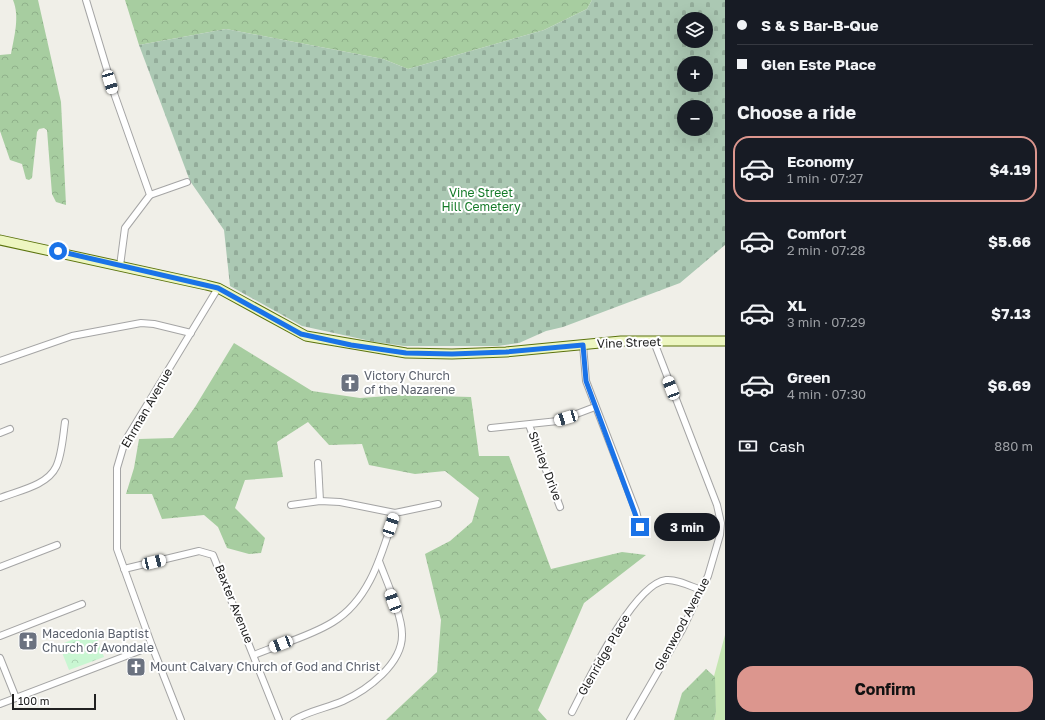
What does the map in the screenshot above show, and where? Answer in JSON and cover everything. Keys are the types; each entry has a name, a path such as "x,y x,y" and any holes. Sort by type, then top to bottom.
{"main road":[{"name":"Vine Street","path":"0,240 218,288 301,334 370,348 406,353 452,354 506,352 621,341 725,341"}],"street":[{"path":"86,0 115,96 150,194"},
{"path":"120,266 125,228 150,194 187,182"},
{"name":"Ehrman Avenue","path":"181,720 152,646 117,549 117,477 121,451 127,437 218,288"},
{"path":"0,361 72,336 141,323 154,324 191,333"},
{"name":"Glenwood Avenue","path":"630,720 685,624 708,576 718,546 721,523 717,505 654,342"},
{"path":"583,345 586,381 636,511 640,527"},
{"path":"491,428 558,421 595,407"},
{"path":"0,498 46,479 56,468 65,422"},
{"name":"Shirley Drive","path":"529,425 560,507"},
{"path":"0,433 10,429"},
{"path":"318,464 320,501"},
{"path":"291,505 320,501 340,502 396,513 438,504"},
{"path":"254,654 321,628 344,615 363,594 379,561 396,513"},
{"path":"0,567 57,545"},
{"name":"Baxter Avenue","path":"124,569 199,551 213,555 280,720"},
{"path":"294,720 340,702 362,690 382,673 399,650 402,626 379,561"},
{"name":"Glenridge Place","path":"572,712 620,623 651,587 659,582 672,580 701,590"},
{"path":"0,636 82,604"},
{"path":"0,704 152,646"},
{"path":"0,658 16,698"}],"green space":[{"path":"13,0 38,0 61,102 66,205 56,202 52,194 47,130 44,128 39,129 37,132 32,178 29,180 26,179 22,164 10,160 0,131 0,55 11,54 16,20"},
{"path":"125,0 592,0 587,9 544,30 408,69 383,59 226,29 139,45"},
{"name":"Vine Street Hill Cemetery","path":"592,0 725,0 725,245 680,283 563,327 546,331 519,343 498,346 404,346 375,342 302,326 230,286 224,230 190,181 139,45 226,29 383,59 408,69 544,30 587,9"},
{"path":"234,343 312,391 360,398 402,395 471,397 479,456 509,456 551,569 622,552 646,555 584,603 538,710 547,720 386,720 437,672 441,620 425,554 450,541 472,522 479,498 445,471 415,474 369,465 362,444 329,445 308,422 277,442 283,477 245,480 235,508 265,538 261,553 249,554 227,548 218,527 204,515 162,519 152,494 126,494 134,468 139,439 173,438 195,407"},
{"path":"94,631 104,657 69,670 59,645"},
{"path":"725,635 725,720 714,720 716,712 714,676"},
{"path":"706,669 715,677 716,712 714,720 674,720 682,693"}],"place":[{"name":"Victory Church of the Nazarene","path":"350,383"},
{"name":"Macedonia Baptist Church of Avondale","path":"28,641"},
{"name":"Mount Calvary Church of God and Christ","path":"136,667"}],"route":[{"path":"58,251 206,284 218,288 301,334 351,345 419,354 506,352 583,345 586,381 620,473 636,511 640,527"}]}
